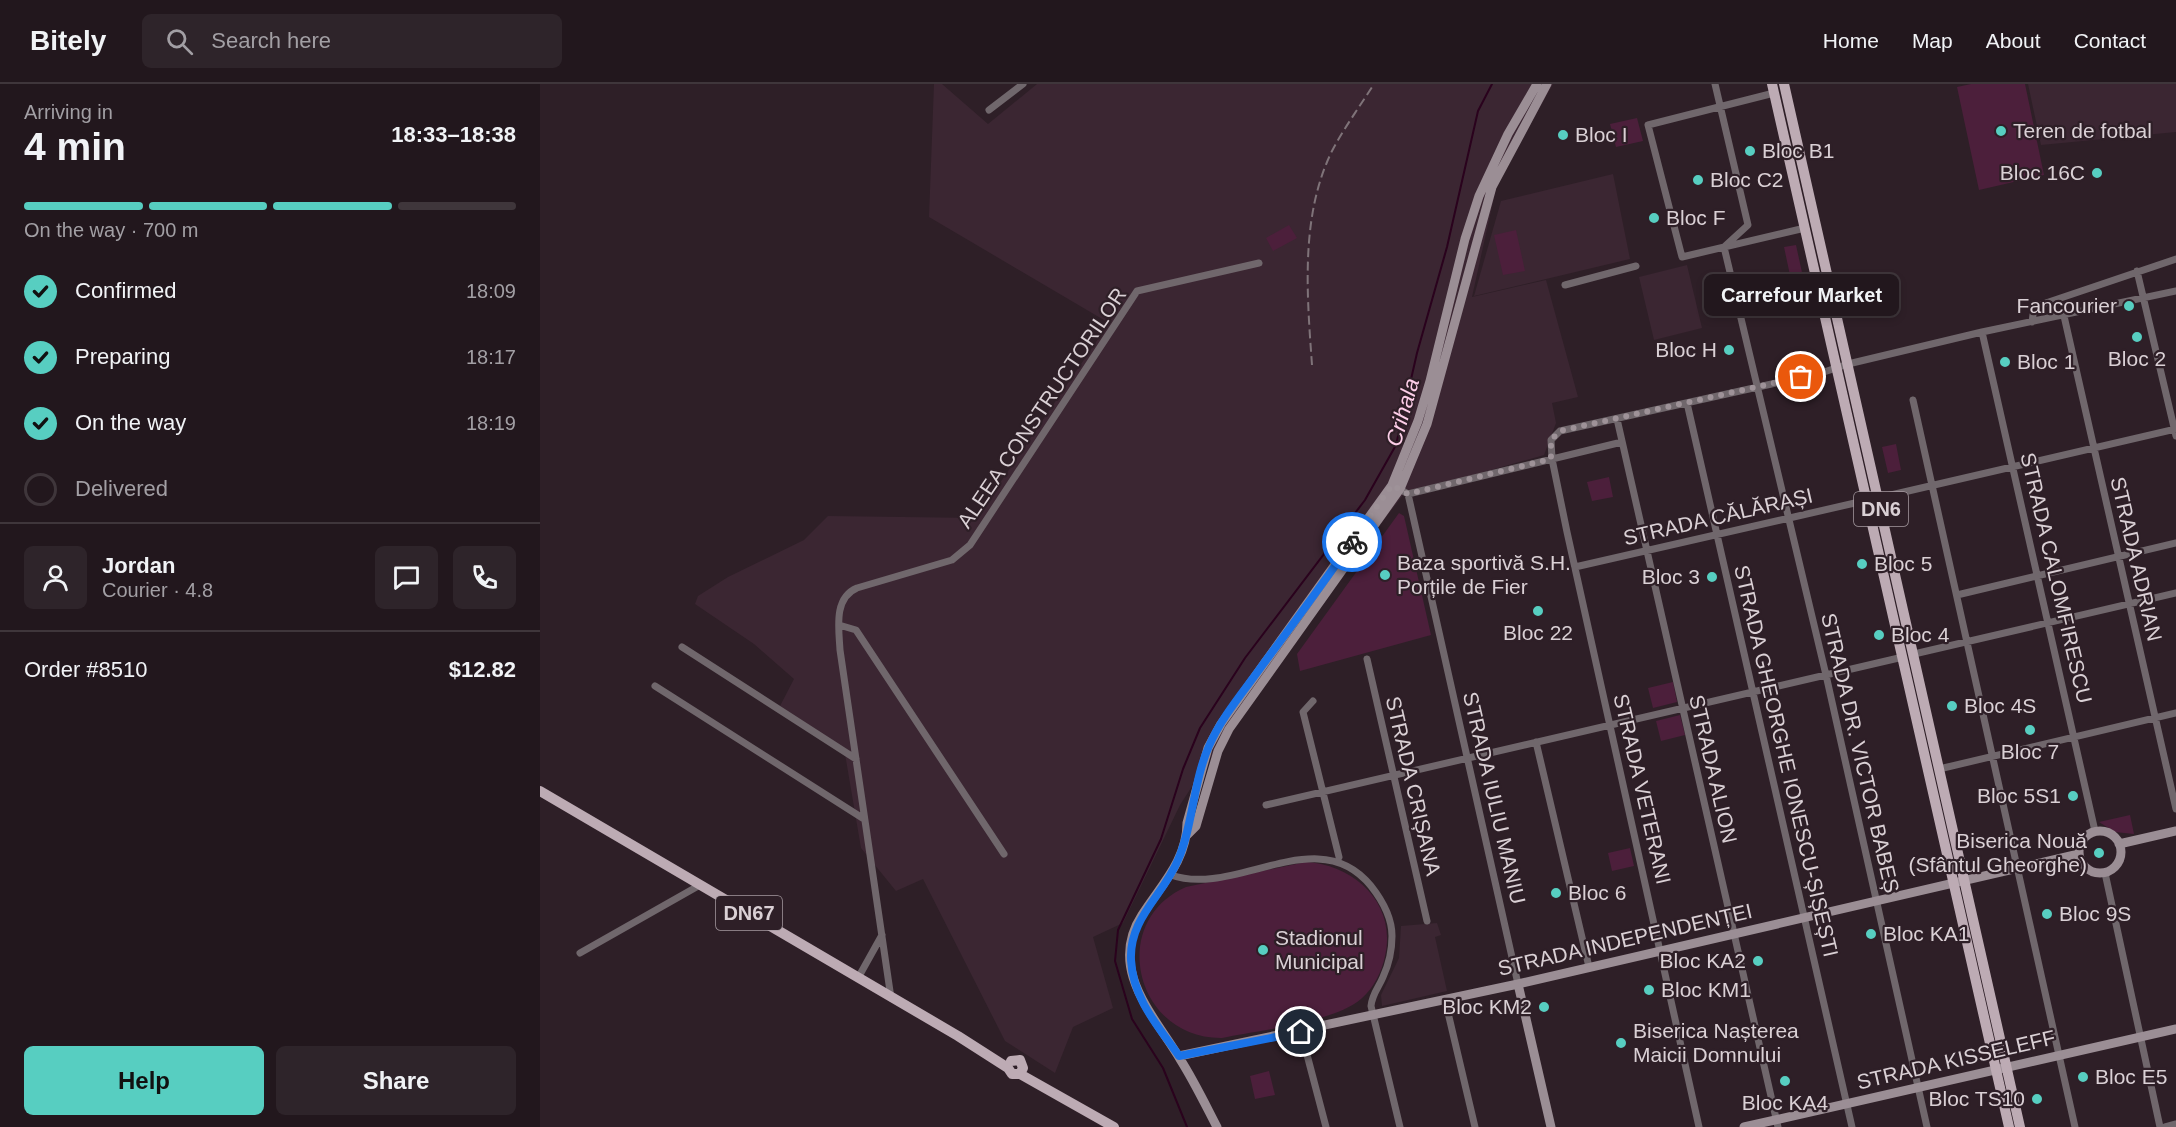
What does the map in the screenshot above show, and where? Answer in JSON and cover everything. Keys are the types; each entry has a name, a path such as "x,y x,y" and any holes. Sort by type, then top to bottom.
{"main road":[{"name":"DN6","path":"1784,84 1843,366 1959,881 2002,1069 2020,1127"},
{"name":"DN6","path":"1773,89 1805,228 1843,366"},
{"name":"DN6","path":"1909,656 1939,769 1959,881"},
{"name":"DN67","path":"540,791 958,1036 1009,1064 1020,1060 1022,1071 1114,1127"},
{"name":"DN6","path":"2002,1069 2009,1127"}],"street":[{"path":"989,110 1022,84"},
{"path":"1532,102 1537,84"},
{"path":"1217,1127 1179,1056 1138,995 1131,959 1138,920 1171,875 1187,835 1187,823 1208,748 1221,724 1400,489 1427,424 1466,232 1479,196 1532,102 1547,84"},
{"path":"1715,84 1748,225 1724,247"},
{"path":"1773,89 1721,107 1648,125 1682,256 1805,228"},
{"name":"STRADA DR. VICTOR BABEȘ","path":"1724,247 1790,517 1927,1127"},
{"path":"2032,322 2034,307 2176,259"},
{"name":"ALEEA CONSTRUCTORILOR","path":"891,998 838,625 842,604 850,591 952,560 970,545 1137,291 1259,263"},
{"path":"1565,285 1636,266"},
{"path":"2138,271 2176,432"},
{"path":"1551,459 1549,446 1554,435 1617,418 1982,332 2176,291"},
{"name":"STRADA ADRIAN","path":"2064,316 2176,809"},
{"name":"STRADA CALOMFIRESCU","path":"1982,332 2050,624 2095,831"},
{"path":"1913,400 2075,1127"},
{"name":"STRADA GHEORGHE IONESCU-ȘIȘEȘTI","path":"1687,403 1852,1127"},
{"name":"STRADA ALION","path":"1617,418 1777,1123"},
{"name":"STRADA CĂLĂRAȘI","path":"1575,567 2094,448 2176,432"},
{"path":"1400,489 1551,459 1622,442"},
{"name":"STRADA VETERANI","path":"1551,459 1662,950 1699,1127"},
{"name":"STRADA IULIU MANIU","path":"1400,489 1466,758 1551,1127"},
{"path":"1957,595 2176,543"},
{"path":"1266,805 2176,593"},
{"path":"838,625 856,630 1004,854"},
{"path":"682,647 856,759"},
{"name":"STRADA CRIȘANA","path":"1367,660 1427,921"},
{"path":"655,686 864,819"},
{"path":"1313,701 1303,712 1338,857"},
{"path":"1939,769 2176,713"},
{"path":"1536,742 1589,968"},
{"path":"2095,831 2112,835 2119,844 2120,858 2117,865 2105,873 2098,873 2085,867 2079,854 2085,837 2095,831"},
{"path":"2119,844 2176,831"},
{"name":"STRADA INDEPENDENȚEI","path":"1179,1056 1301,1032 1518,984 2079,854"},
{"path":"1171,875 1200,880 1301,859 1318,858 1349,868 1365,879 1384,906 1392,935 1387,966 1372,998 1373,1016 1400,1127"},
{"path":"2105,873 2160,1127"},
{"path":"580,953 700,885"},
{"path":"858,978 882,935"},
{"path":"1445,1000 1474,1127"},
{"name":"STRADA KISSELEFF","path":"1744,1127 1777,1123 1847,1103 2176,1029"},
{"path":"1301,1032 1326,1127"},
{"path":"2165,1127 2176,1124"}],"shaded area":[{"path":"934,84 942,84 988,124 1037,84 1553,84 1497,184 1472,297 1546,280 1578,397 1552,403 1556,423 1544,455 1403,495 1262,678 1180,805 1123,923 1093,937 1113,1008 1073,1027 1055,1073 1005,1041 923,879 896,891 861,848 844,748 780,706 794,679 754,644 695,604 698,596 728,577 804,540 828,516 976,518 1109,323 929,217"},
{"name":"Teren de fotbal","path":"1971,84 2025,84 2044,175 1979,190 1957,87"},
{"path":"2028,84 2176,84 2176,132 2041,145"},
{"path":"1637,118 1643,141 1616,147 1610,124"},
{"path":"1613,174 1630,259 1474,296 1501,201"},
{"path":"1289,225 1297,238 1273,251 1266,238"},
{"path":"1516,230 1525,271 1503,275 1494,235"},
{"path":"1796,245 1803,277 1791,280 1784,247"},
{"path":"1687,265 1702,328 1654,340 1639,277"},
{"path":"1896,444 1901,470 1888,473 1882,447"},
{"path":"1609,477 1613,497 1592,501 1587,482"},
{"name":"Baza sportivă S.H. Porțile de Fier","path":"1399,513 1404,516 1431,635 1300,671 1297,654"},
{"path":"1673,682 1677,702 1653,708 1648,688"},
{"path":"1680,715 1685,735 1661,741 1656,721"},
{"path":"2130,815 2134,834 2115,832 2099,822"},
{"path":"1630,848 1634,866 1612,871 1608,853"},
{"name":"Stadionul Municipal","path":"1306,862 1324,865 1356,879 1378,904 1385,920 1387,937 1385,956 1377,979 1366,995 1348,1007 1314,1020 1222,1038 1192,1033 1169,1020 1152,1000 1142,976 1140,950 1146,925 1161,903 1186,887"},
{"path":"1437,923 1441,935 1435,937 1447,991 1382,1006 1381,995 1399,958 1401,926"},
{"path":"1269,1071 1275,1095 1255,1099 1250,1076"}],"waterway":[{"name":"Crihala","path":"1187,1127 1163,1068 1132,1019 1115,961 1118,930 1161,839 1183,769 1200,728 1245,658 1365,500 1396,445 1417,353 1447,247 1478,111 1492,84"}],"railway":[{"path":"1312,365 1308,256 1315,202 1332,151 1374,84"}],"way so far":[{"path":"1352,542 1392,485 1408,494 1551,459 1549,446 1554,435 1560,431 1801,377"}],"place":[{"name":"Teren de fotbal","path":"2001,131"},
{"name":"Bloc I","path":"1563,135"},
{"name":"Bloc B1","path":"1750,151"},
{"name":"Bloc 16C","path":"2097,173"},
{"name":"Bloc C2","path":"1698,180"},
{"name":"Bloc F","path":"1654,218"},
{"name":"Fancourier","path":"2129,306"},
{"name":"Bloc 2","path":"2137,337"},
{"name":"Bloc H","path":"1729,350"},
{"name":"Bloc 1","path":"2005,362"},
{"name":"Carrefour Market","path":"1801,377"},
{"name":"Bloc 5","path":"1862,564"},
{"name":"Baza sportivă S.H. Porțile de Fier","path":"1385,575"},
{"name":"Bloc 3","path":"1712,577"},
{"name":"Bloc 22","path":"1538,611"},
{"name":"Bloc 4","path":"1879,635"},
{"name":"Bloc 4S","path":"1952,706"},
{"name":"Bloc 7","path":"2030,730"},
{"name":"Bloc 5S1","path":"2073,796"},
{"name":"Biserica Nouă (Sfântul Gheorghe)","path":"2099,853"},
{"name":"Bloc 6","path":"1556,893"},
{"name":"Bloc 9S","path":"2047,914"},
{"name":"Bloc KA1","path":"1871,934"},
{"name":"Stadionul Municipal","path":"1263,950"},
{"name":"Bloc KA2","path":"1758,961"},
{"name":"Bloc KM1","path":"1649,990"},
{"name":"Bloc KM2","path":"1544,1007"},
{"name":"Biserica Nașterea Maicii Domnului","path":"1621,1043"},
{"name":"Bloc E5","path":"2083,1077"},
{"name":"Bloc KA4","path":"1785,1081"},
{"name":"Bloc TS10","path":"2037,1099"}],"route":[{"path":"1301,1032 1210,1052 1179,1056 1138,995 1132,973 1131,947 1138,920 1178,862 1184,847 1187,823 1208,748 1221,724 1352,542"}]}
